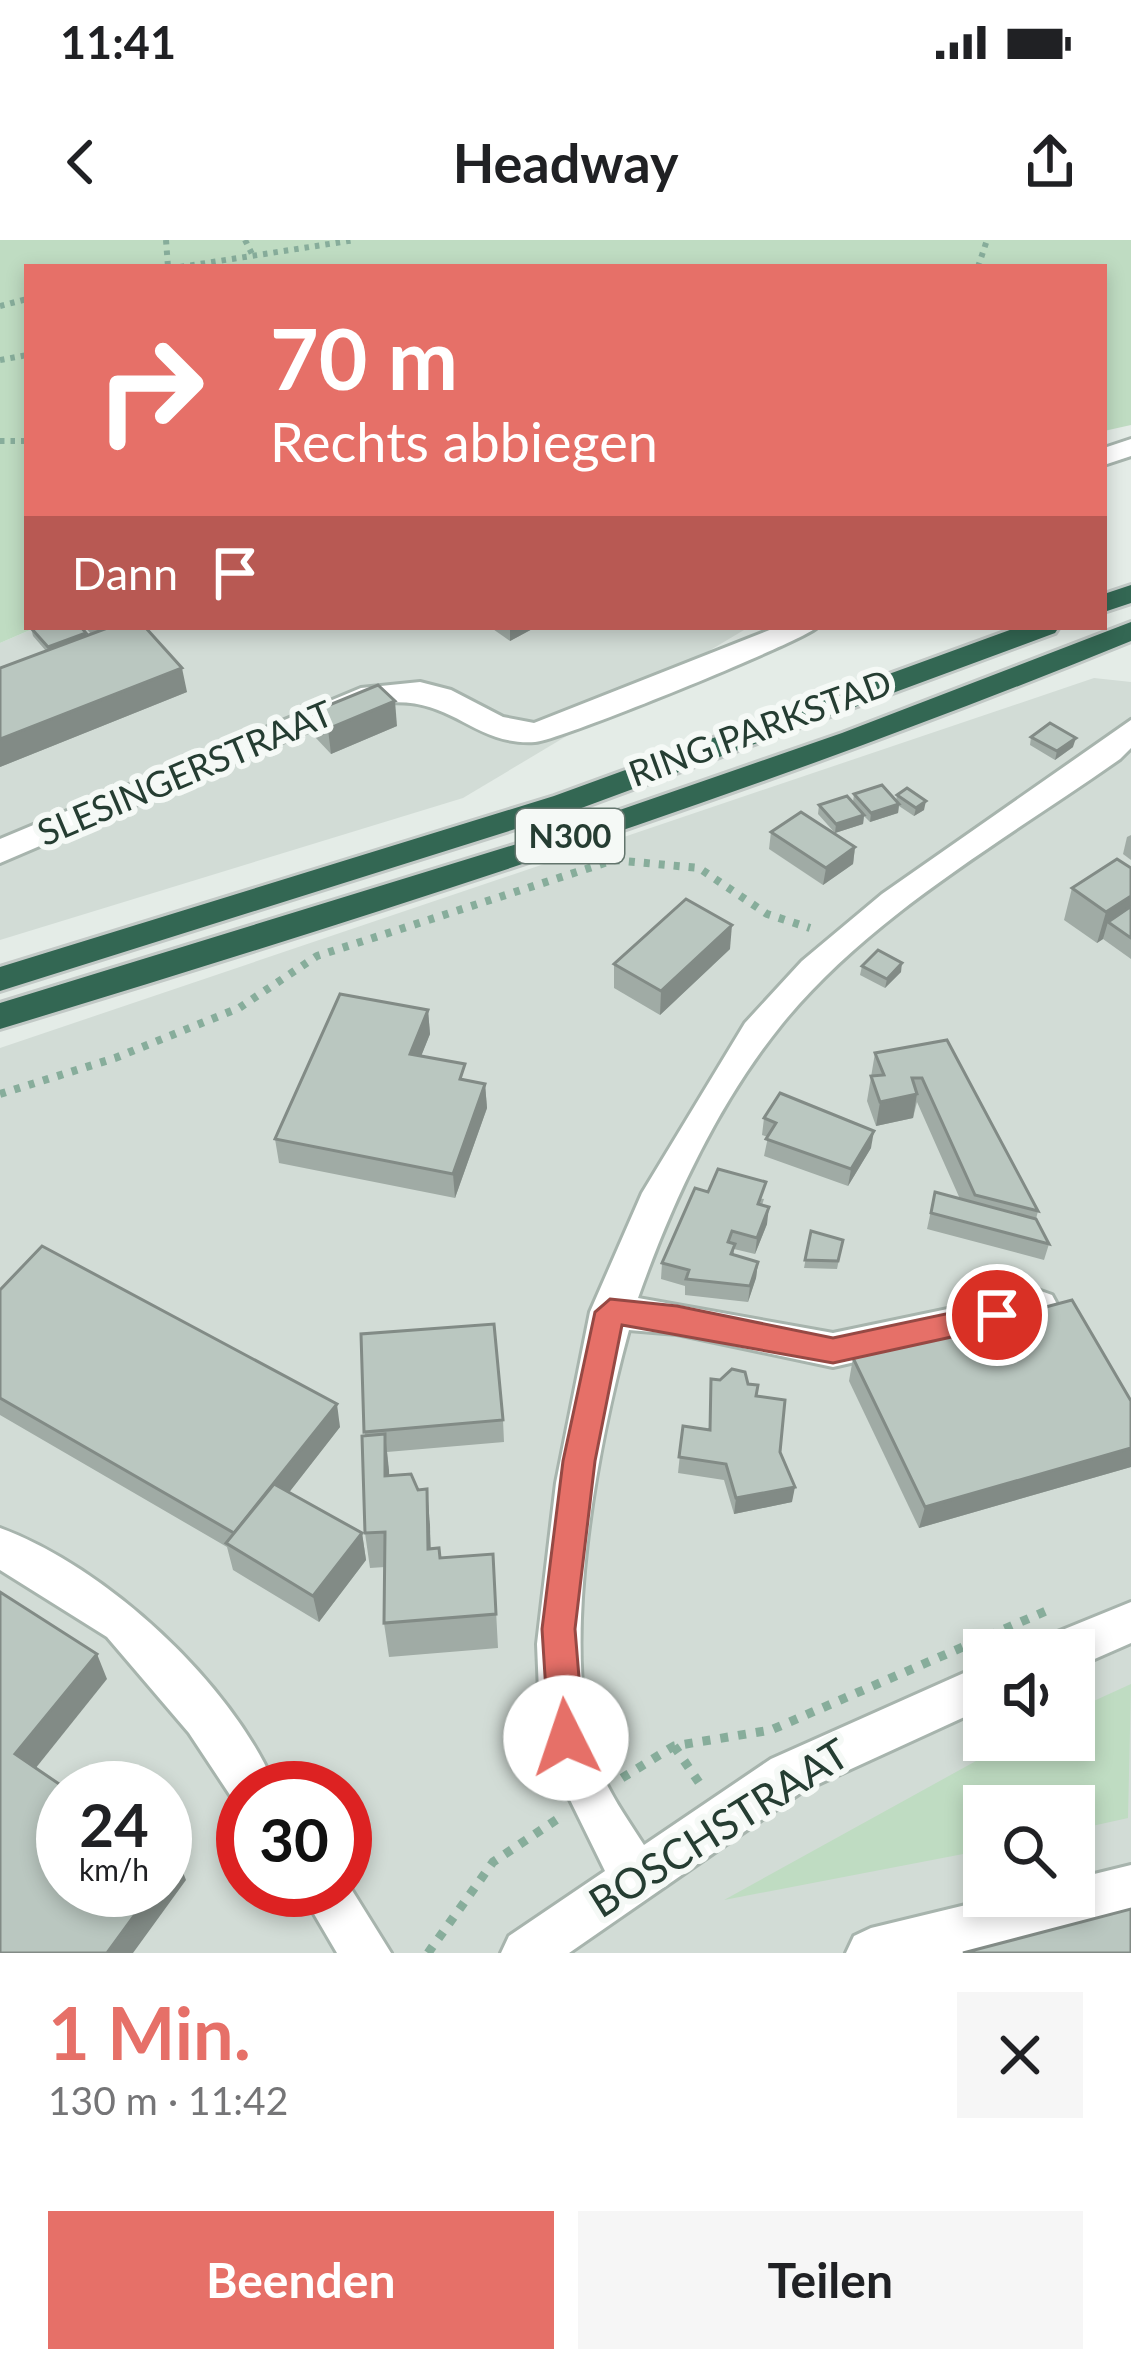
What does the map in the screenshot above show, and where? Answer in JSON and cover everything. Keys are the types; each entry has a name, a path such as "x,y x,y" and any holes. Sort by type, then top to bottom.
{"highway":[{"name":"RING PARKSTAD","path":"0,979 565,803 1038,630"},
{"name":"RING PARKSTAD","path":"0,1016 454,876 784,762 1131,631"}],"street":[{"name":"SLESINGERSTRAAT","path":"0,852 389,689 448,696 504,729 537,733 796,630"},
{"path":"636,1877 590,1798 566,1738 559,1629 579,1461 610,1312 697,1124 775,1008 853,933 1109,752 1131,730"},
{"path":"610,1312 677,1318 833,1350 1038,1306"},
{"path":"0,1547 123,1623 205,1718 235,1761"},
{"path":"1060,1629 1131,1622"},
{"name":"BOSCHSTRAAT","path":"526,1953 788,1775 963,1695"},
{"path":"871,1953 1131,1889"},
{"path":"342,1917 366,1953"}],"path":[{"path":"245,240 253,256"},
{"path":"200,264 355,240"},
{"path":"0,1094 115,1058 239,1008 317,956 614,860 663,860 708,872 776,923 853,933"},
{"name":"BOSCHSTRAAT","path":"428,1953 493,1862 674,1746 771,1730 963,1663"}],"shaded area":[{"path":"30,630 744,630 463,798 0,940 0,643"},
{"path":"1094,678 1131,682 1131,1953 0,1953 0,1048"}],"green space":[{"path":"0,240 1131,240 1131,425 1107,430 1107,264 24,264 24,630 30,630 0,643"},
{"path":"1131,1684 1128,1818 1095,1825 1095,1785 963,1785 963,1854 724,1900 976,1761 1095,1761 1095,1700"}],"building":[{"path":"33,630 86,633 48,647"},
{"path":"102,630 148,630 182,668 0,739 0,668"},
{"path":"378,685 395,701 328,729 312,712"},
{"path":"1050,723 1076,738 1057,751 1031,737"},
{"path":"882,785 899,804 871,813 854,794"},
{"path":"907,788 926,801 916,808 897,795"},
{"path":"847,796 864,815 836,824 819,805"},
{"path":"801,812 855,847 826,868 771,832"},
{"path":"1117,859 1131,868 1131,896 1106,912 1072,888"},
{"path":"686,899 732,925 661,991 614,964"},
{"path":"1131,908 1131,938 1108,922"},
{"path":"878,950 902,963 887,979 862,966"},
{"path":"340,994 428,1010 410,1054 465,1064 460,1079 485,1084 453,1174 275,1139"},
{"path":"947,1040 1038,1211 975,1195 922,1078 912,1078 917,1094 880,1102 871,1076 884,1075 875,1053"},
{"path":"780,1093 874,1131 851,1169 766,1139 776,1123 764,1118"},
{"path":"718,1169 766,1182 758,1204 769,1207 757,1238 732,1231 728,1242 735,1244 731,1254 758,1262 750,1286 686,1279 689,1270 662,1263 695,1188 708,1192"},
{"path":"935,1192 1036,1219 1049,1244 931,1213"},
{"path":"811,1231 843,1240 838,1261 805,1260"},
{"path":"42,1246 337,1404 234,1533 0,1398 0,1290"},
{"path":"1072,1300 1131,1401 1131,1448 925,1507 853,1358"},
{"path":"494,1324 503,1420 364,1432 361,1334"},
{"path":"732,1369 745,1372 748,1384 758,1385 756,1396 785,1400 780,1452 795,1487 736,1498 726,1464 679,1457 683,1426 710,1430 711,1379 720,1380"},
{"path":"385,1434 385,1476 411,1474 418,1490 427,1489 428,1549 439,1548 440,1558 493,1554 496,1614 384,1623 385,1532 365,1533 362,1436"},
{"path":"274,1484 362,1533 313,1596 226,1543"},
{"path":"0,1592 97,1654 15,1754 36,1768 36,1917 133,1917 107,1953 0,1953"},
{"path":"1131,1909 1131,1953 963,1953"}],"route":[{"path":"566,1738 559,1629 579,1461 610,1312 677,1318 774,1342 833,1350 997,1315"}]}
